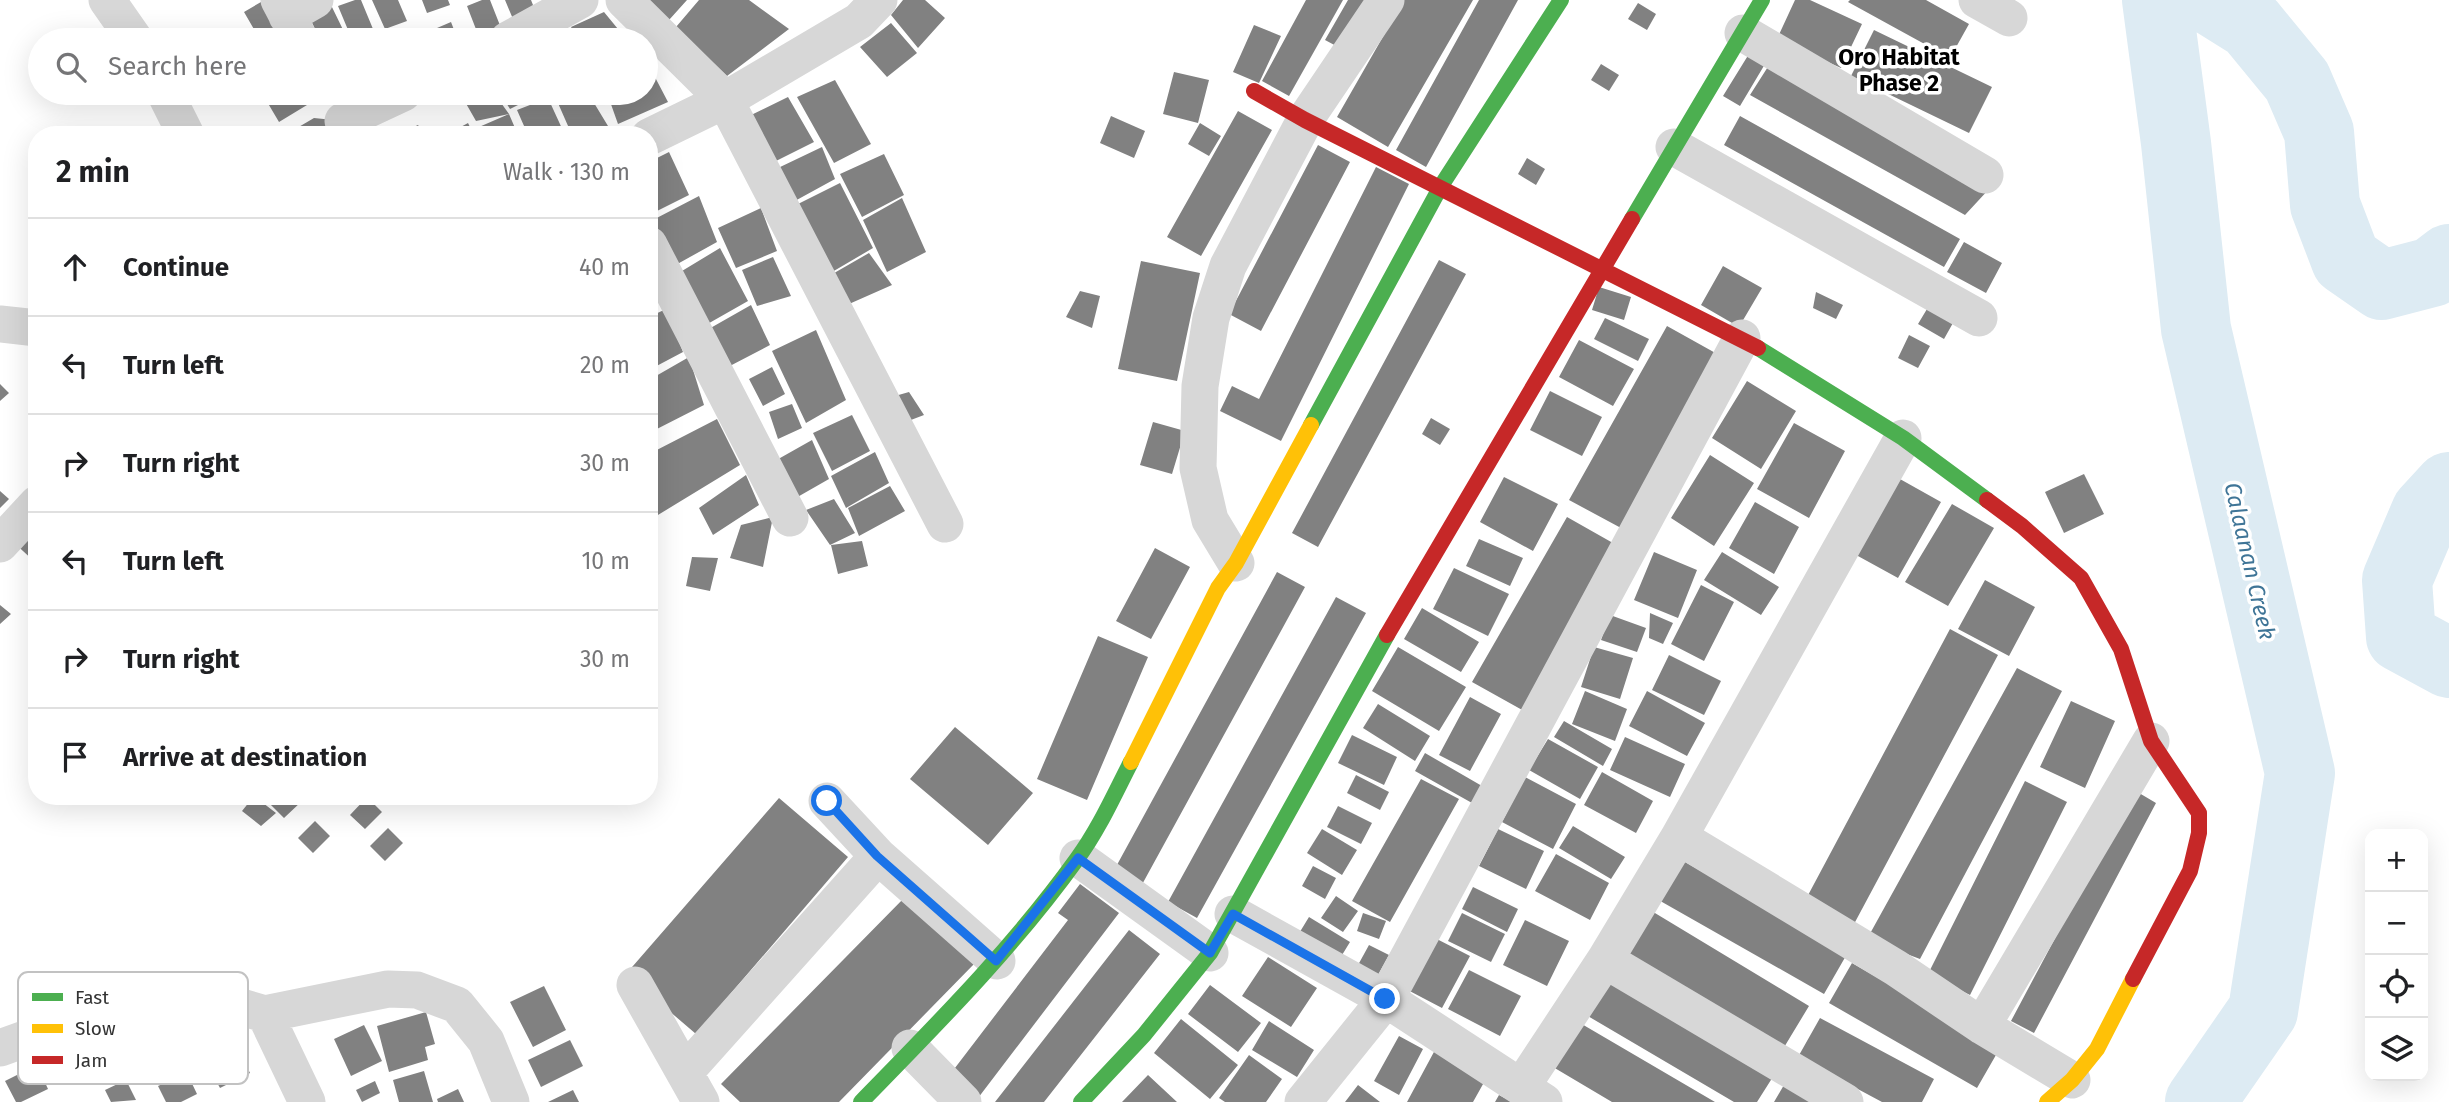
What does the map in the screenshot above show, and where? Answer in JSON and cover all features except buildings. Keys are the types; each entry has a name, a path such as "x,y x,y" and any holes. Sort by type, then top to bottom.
{"street":[{"path":"107,0 127,28"},
{"path":"530,28 580,0"},
{"path":"624,0 652,28"},
{"path":"658,133 725,100 859,21 879,0"},
{"path":"1236,563 1210,520 1198,468 1200,386 1211,318 1228,266 1306,120 1386,0"},
{"path":"861,1102 996,961 1078,858 1104,815 1218,588 1236,563 1441,186 1561,0"},
{"path":"1081,1102 1144,1035 1210,953 1396,619 1762,0"},
{"path":"1977,0 2010,18"},
{"path":"1743,33 1985,175"},
{"path":"658,34 725,100 945,524"},
{"path":"1254,91 1306,120 1742,338 1902,438 2022,526 2081,578 2121,649 2151,741 2199,813 2199,833 2190,871 2097,1049 2060,1091 1982,1026 1896,968 1679,837"},
{"path":"171,105 182,126"},
{"path":"341,116 371,105"},
{"path":"1674,147 1979,318"},
{"path":"658,262 790,517"},
{"path":"0,324 28,327"},
{"path":"1303,1102 1385,999 1742,338"},
{"path":"1233,914 1385,999 1533,1094 1605,960 1679,837 1902,438"},
{"path":"0,544 28,514"},
{"path":"1982,1026 2151,741"},
{"path":"827,801 877,856 996,961"},
{"path":"635,985 693,1087 877,856"},
{"path":"1078,858 1210,953"},
{"path":"1605,960 1845,1102"},
{"path":"248,1009 265,1014 388,989 417,990 457,1005 486,1041 511,1102"},
{"path":"265,1014 307,1102"},
{"path":"0,1048 18,1041"},
{"path":"910,1048 963,1102"}],"waterway":[{"name":"Calaanan Creek","path":"2157,0 2196,329 2300,773 2263,1011 2200,1102"},
{"path":"2211,0 2251,25 2297,81 2319,132 2325,205 2346,260 2382,285 2432,272 2449,259"},
{"path":"2449,487 2426,512 2397,580 2401,637 2449,663"}],"traffic: fast":[{"path":"1311,425 1441,186 1561,0"},
{"path":"1632,219 1762,0"},
{"path":"1758,348 1903,438 1987,500"},
{"path":"1081,1102 1144,1035 1210,953 1387,635"},
{"path":"861,1102 974,985 1027,924 1092,836 1131,762"}],"traffic: slow":[{"path":"1131,762 1218,588 1236,563 1311,425"},
{"path":"2047,1102 2072,1080 2097,1049 2133,979"}],"traffic: jam":[{"path":"1254,91 1305,120 1758,348"},
{"path":"1387,635 1632,219"},
{"path":"1987,500 2022,526 2081,578 2121,649 2151,741 2199,813 2199,833 2190,871 2133,979"}],"district":[{"name":"Oro Habitat Phase 2","path":"1899,70"}],"route":[{"path":"827,801 877,856 996,961 1078,858 1210,953 1233,914 1385,999"}]}
